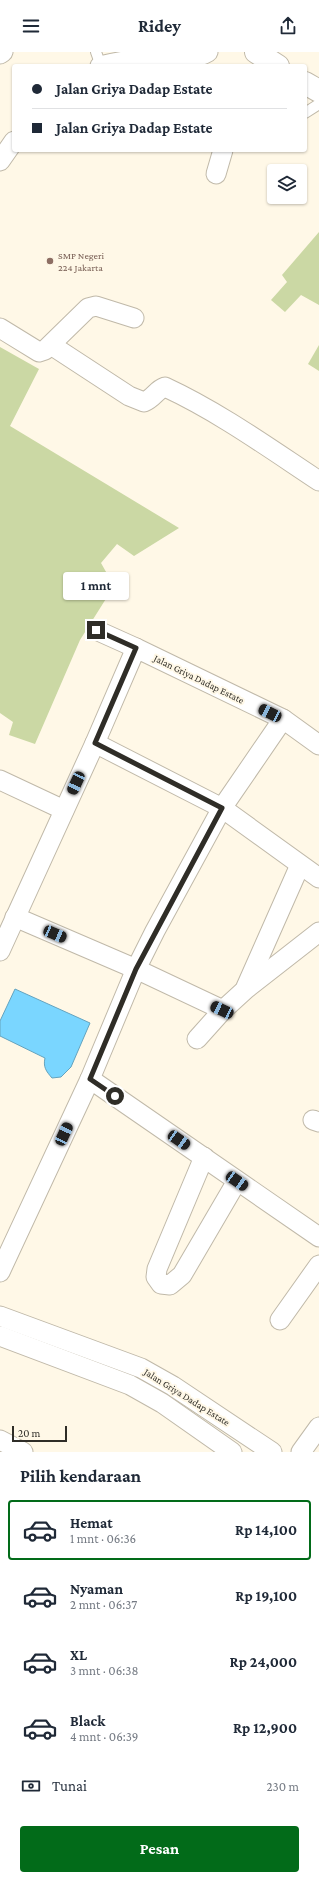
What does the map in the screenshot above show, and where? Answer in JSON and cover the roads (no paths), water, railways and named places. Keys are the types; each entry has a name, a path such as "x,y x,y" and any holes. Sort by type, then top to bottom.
{"street":[{"path":"110,64 126,61 165,62 190,59 208,52"},
{"path":"256,52 275,64"},
{"path":"0,160 12,144"},
{"path":"216,174 222,152"},
{"path":"0,328 39,352 45,350 51,345 88,308 96,306 134,318"},
{"path":"51,345 128,396 144,402 152,399 160,388 165,387 172,390 212,412 319,481"},
{"name":"Jalan Griya Dadap Estate","path":"96,630 283,719 319,745"},
{"path":"0,951 95,743 136,648"},
{"path":"0,1272 90,1079 136,969 222,808 283,719"},
{"path":"95,743 222,808 319,878"},
{"path":"0,780 64,810"},
{"path":"246,989 300,865"},
{"path":"15,917 136,969 222,1010"},
{"path":"196,1039 222,1010 246,989 319,932"},
{"path":"90,1079 237,1181 316,1229"},
{"path":"204,1157 157,1269 156,1277 161,1284 170,1285 182,1275 237,1181"},
{"path":"280,1320 319,1265"},
{"name":"Jalan Griya Dadap Estate","path":"232,1452 162,1403 130,1385 0,1338 4,1317 141,1368 173,1386 272,1452"},
{"path":"300,1452 319,1427"},
{"path":"0,1440 23,1452"}],"lane":[{"path":"96,52 99,64"},
{"path":"307,109 316,92"}],"water":[{"path":"15,989 90,1023 71,1067 61,1077 52,1078 50,1076 45,1066 45,1058 0,1036 0,1021"}],"place":[{"name":"SMP Negeri 224 Jakarta","path":"50,261"}]}
